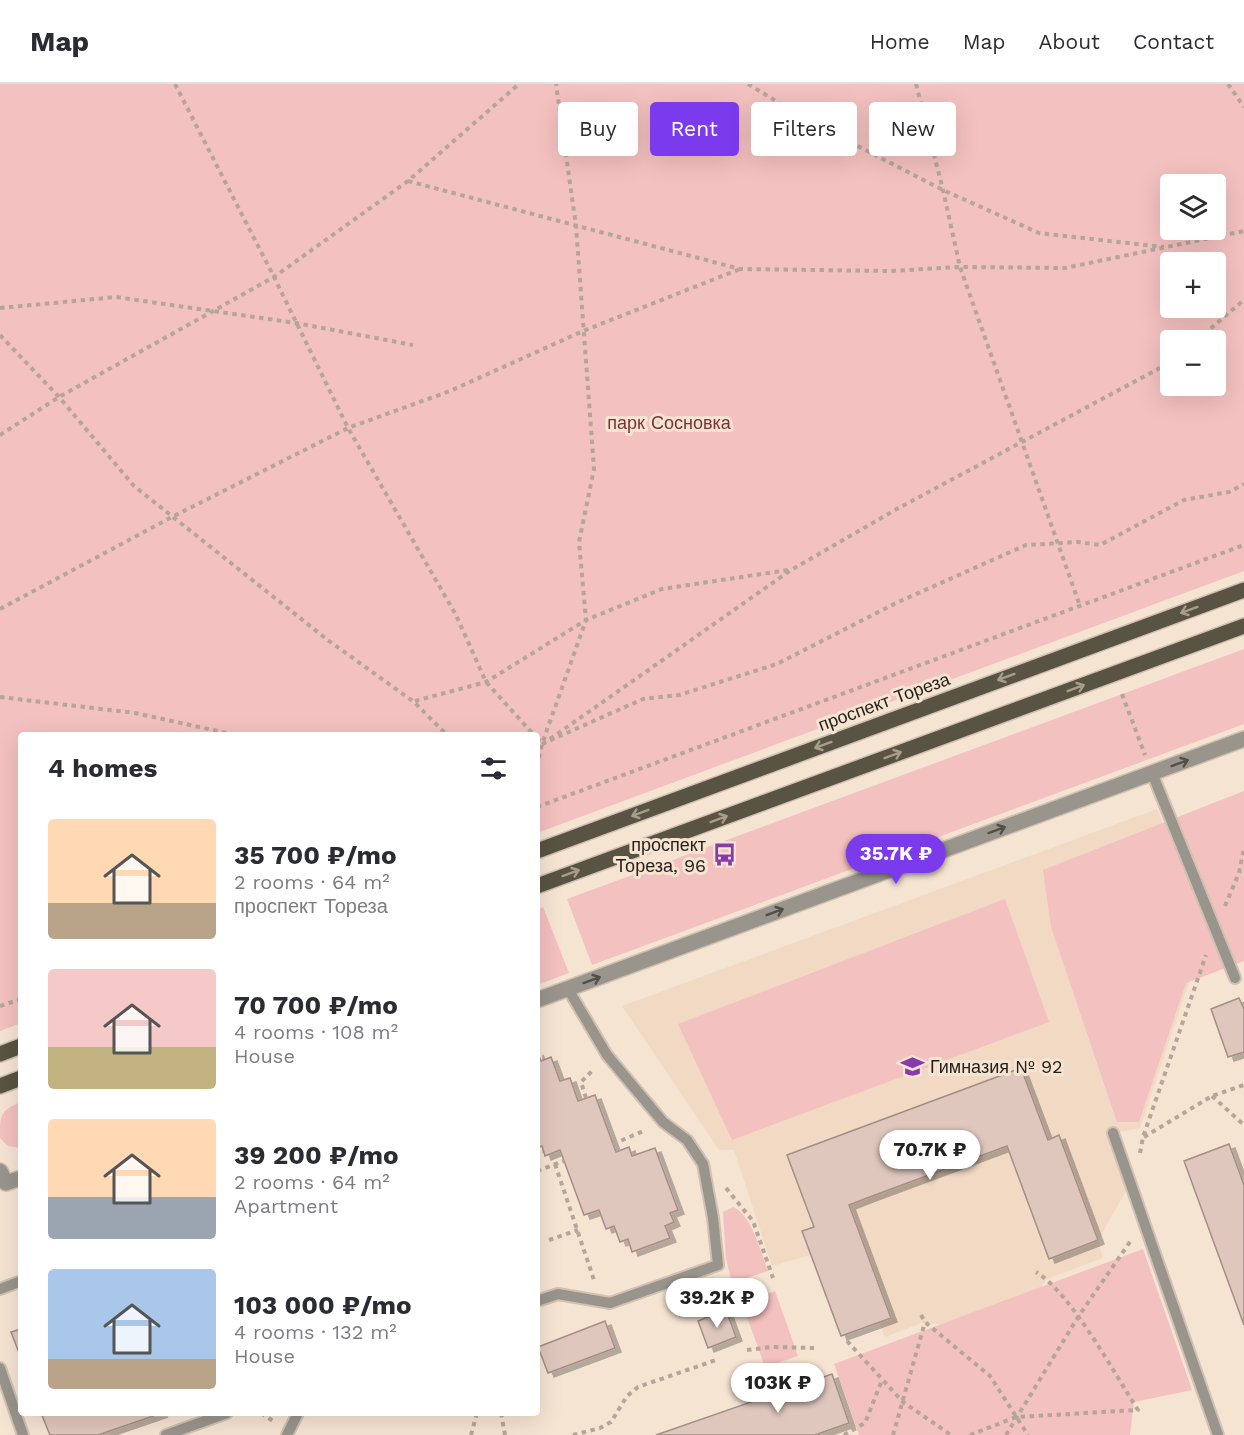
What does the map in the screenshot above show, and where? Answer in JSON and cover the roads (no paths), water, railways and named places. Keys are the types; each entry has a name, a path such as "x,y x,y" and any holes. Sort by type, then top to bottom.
{"main road":[{"name":"проспект Тореза","path":"540,850 1244,590"},
{"path":"540,885 1244,626"},
{"path":"0,1054 18,1047"},
{"path":"0,1086 18,1079"}],"street":[{"path":"540,999 1149,767 1244,739"},
{"path":"2,1182 18,1179"}],"lane":[{"path":"1149,767 1235,978"},
{"path":"540,1300 558,1294 610,1303 718,1265 713,1218 703,1164 687,1140 663,1122 607,1055 568,989"},
{"path":"1113,1133 1218,1435"},
{"path":"0,1289 18,1282"},
{"path":"0,1368 24,1435"},
{"path":"166,1435 219,1416"},
{"path":"287,1435 296,1416"}],"place":[{"name":"проспект Тореза, 96","path":"724,855"},
{"name":"Гимназия № 92","path":"912,1067"}],"park label":[{"name":"парк Сосновка","path":"669,423"}]}
